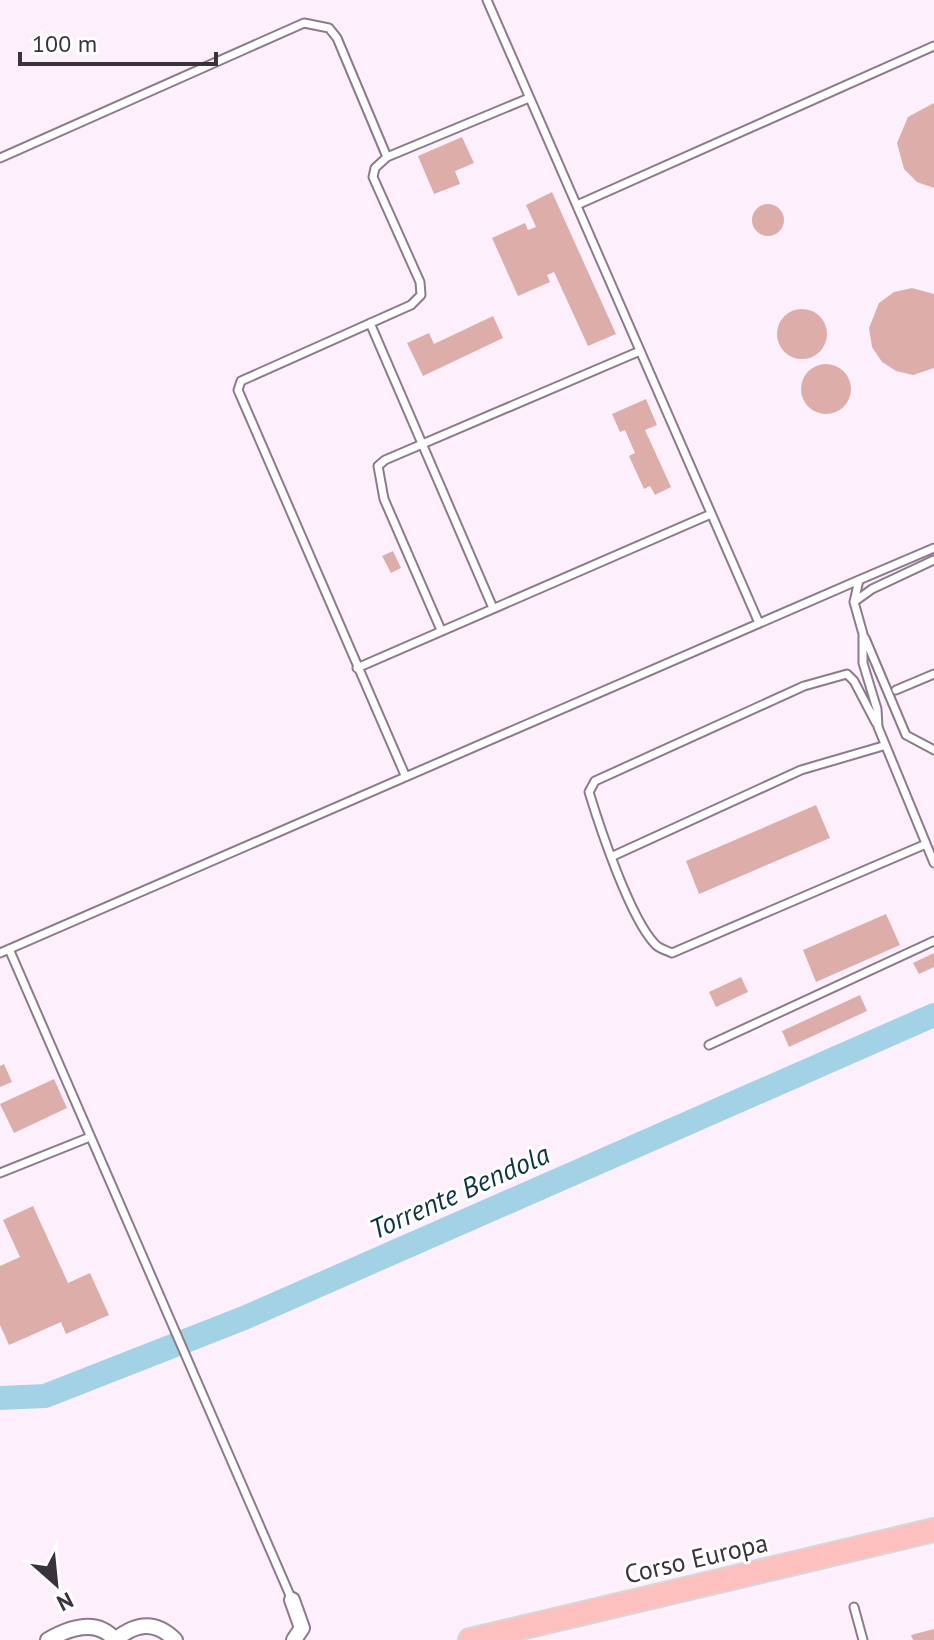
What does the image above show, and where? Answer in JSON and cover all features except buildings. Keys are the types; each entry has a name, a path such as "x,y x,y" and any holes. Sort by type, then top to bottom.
{"main road":[{"name":"Corso Europa","path":"470,1640 934,1530"}],"street":[{"path":"292,1600 302,1628 294,1640"},
{"path":"48,1640 81,1627 103,1629 115,1640 136,1627 148,1625 159,1627 175,1640"}],"lane":[{"path":"487,0 759,623"},
{"path":"0,158 304,23 329,28 337,38 387,157"},
{"path":"577,205 934,46"},
{"path":"405,775 238,390 241,381 411,305 421,295 420,282 373,177 375,168 387,157 529,98"},
{"path":"370,323 493,608"},
{"path":"441,630 384,499 377,472 385,460 640,351"},
{"path":"357,668 711,514"},
{"path":"0,953 934,548"},
{"path":"854,602 872,589 934,560"},
{"path":"859,580 854,602 863,634 906,735 934,750"},
{"path":"863,634 863,663 877,709 883,746 934,863"},
{"path":"878,727 854,681 847,674 804,686 595,781 589,792 638,917 656,947 672,953 926,844"},
{"path":"896,690 934,674"},
{"path":"613,856 801,770 883,746"},
{"path":"709,1045 934,941"},
{"path":"9,949 292,1600"},
{"path":"0,1173 90,1137"},
{"path":"854,1607 863,1640"}],"waterway":[{"name":"Torrente Bendola","path":"0,1398 45,1396 244,1318 934,1015"}]}
